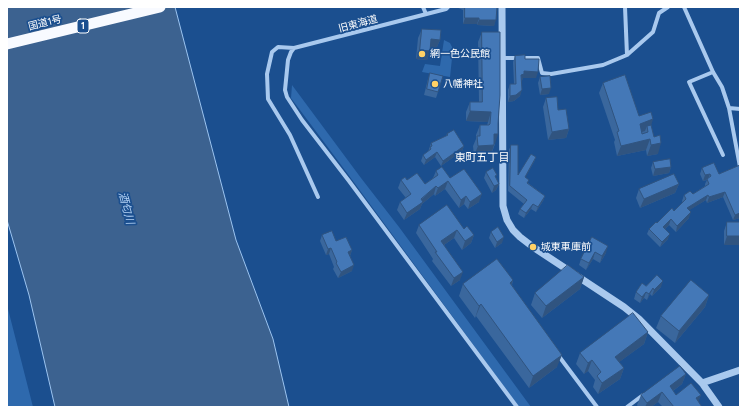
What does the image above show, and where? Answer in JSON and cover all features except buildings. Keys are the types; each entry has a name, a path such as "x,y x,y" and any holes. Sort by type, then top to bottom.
{"highway":[{"name":"国道1号","path":"7,44 160,7"}],"street":[{"path":"423,7 426,14"},
{"name":"旧東海道","path":"318,197 290,135 268,99 267,74 272,52 278,47 294,48 446,9 448,7"},
{"path":"502,7 503,206 507,220 513,230 533,248 624,307 639,319 683,367 702,383 719,407"},
{"path":"626,7 627,55"},
{"path":"502,58 538,58 542,73 551,74 603,65 627,55 653,32 659,13 668,7"},
{"path":"684,7 713,72 722,87 729,108 740,167"},
{"path":"294,48 290,52 288,60 285,90 287,97 302,120 517,407"},
{"path":"713,72 689,82 723,155"},
{"path":"729,108 740,108"},
{"path":"554,350 597,407"},
{"path":"702,383 740,370"},
{"path":"627,407 646,393"}],"shaded area":[{"path":"444,40 450,43 453,49 450,77 422,72 425,64 440,66"},
{"path":"292,85 399,227 531,407 519,407 291,98"},
{"path":"7,305 33,407 7,407"}],"water":[{"name":"酒匂川","path":"7,7 175,7 236,240 273,339 289,407 55,407 29,295 7,220"}],"place":[{"name":"網一色公民館","path":"422,54"},
{"name":"八幡神社","path":"435,84"},
{"name":"城東車庫前","path":"533,247"}],"district":[{"name":"東町五丁目","path":"482,158"}]}
